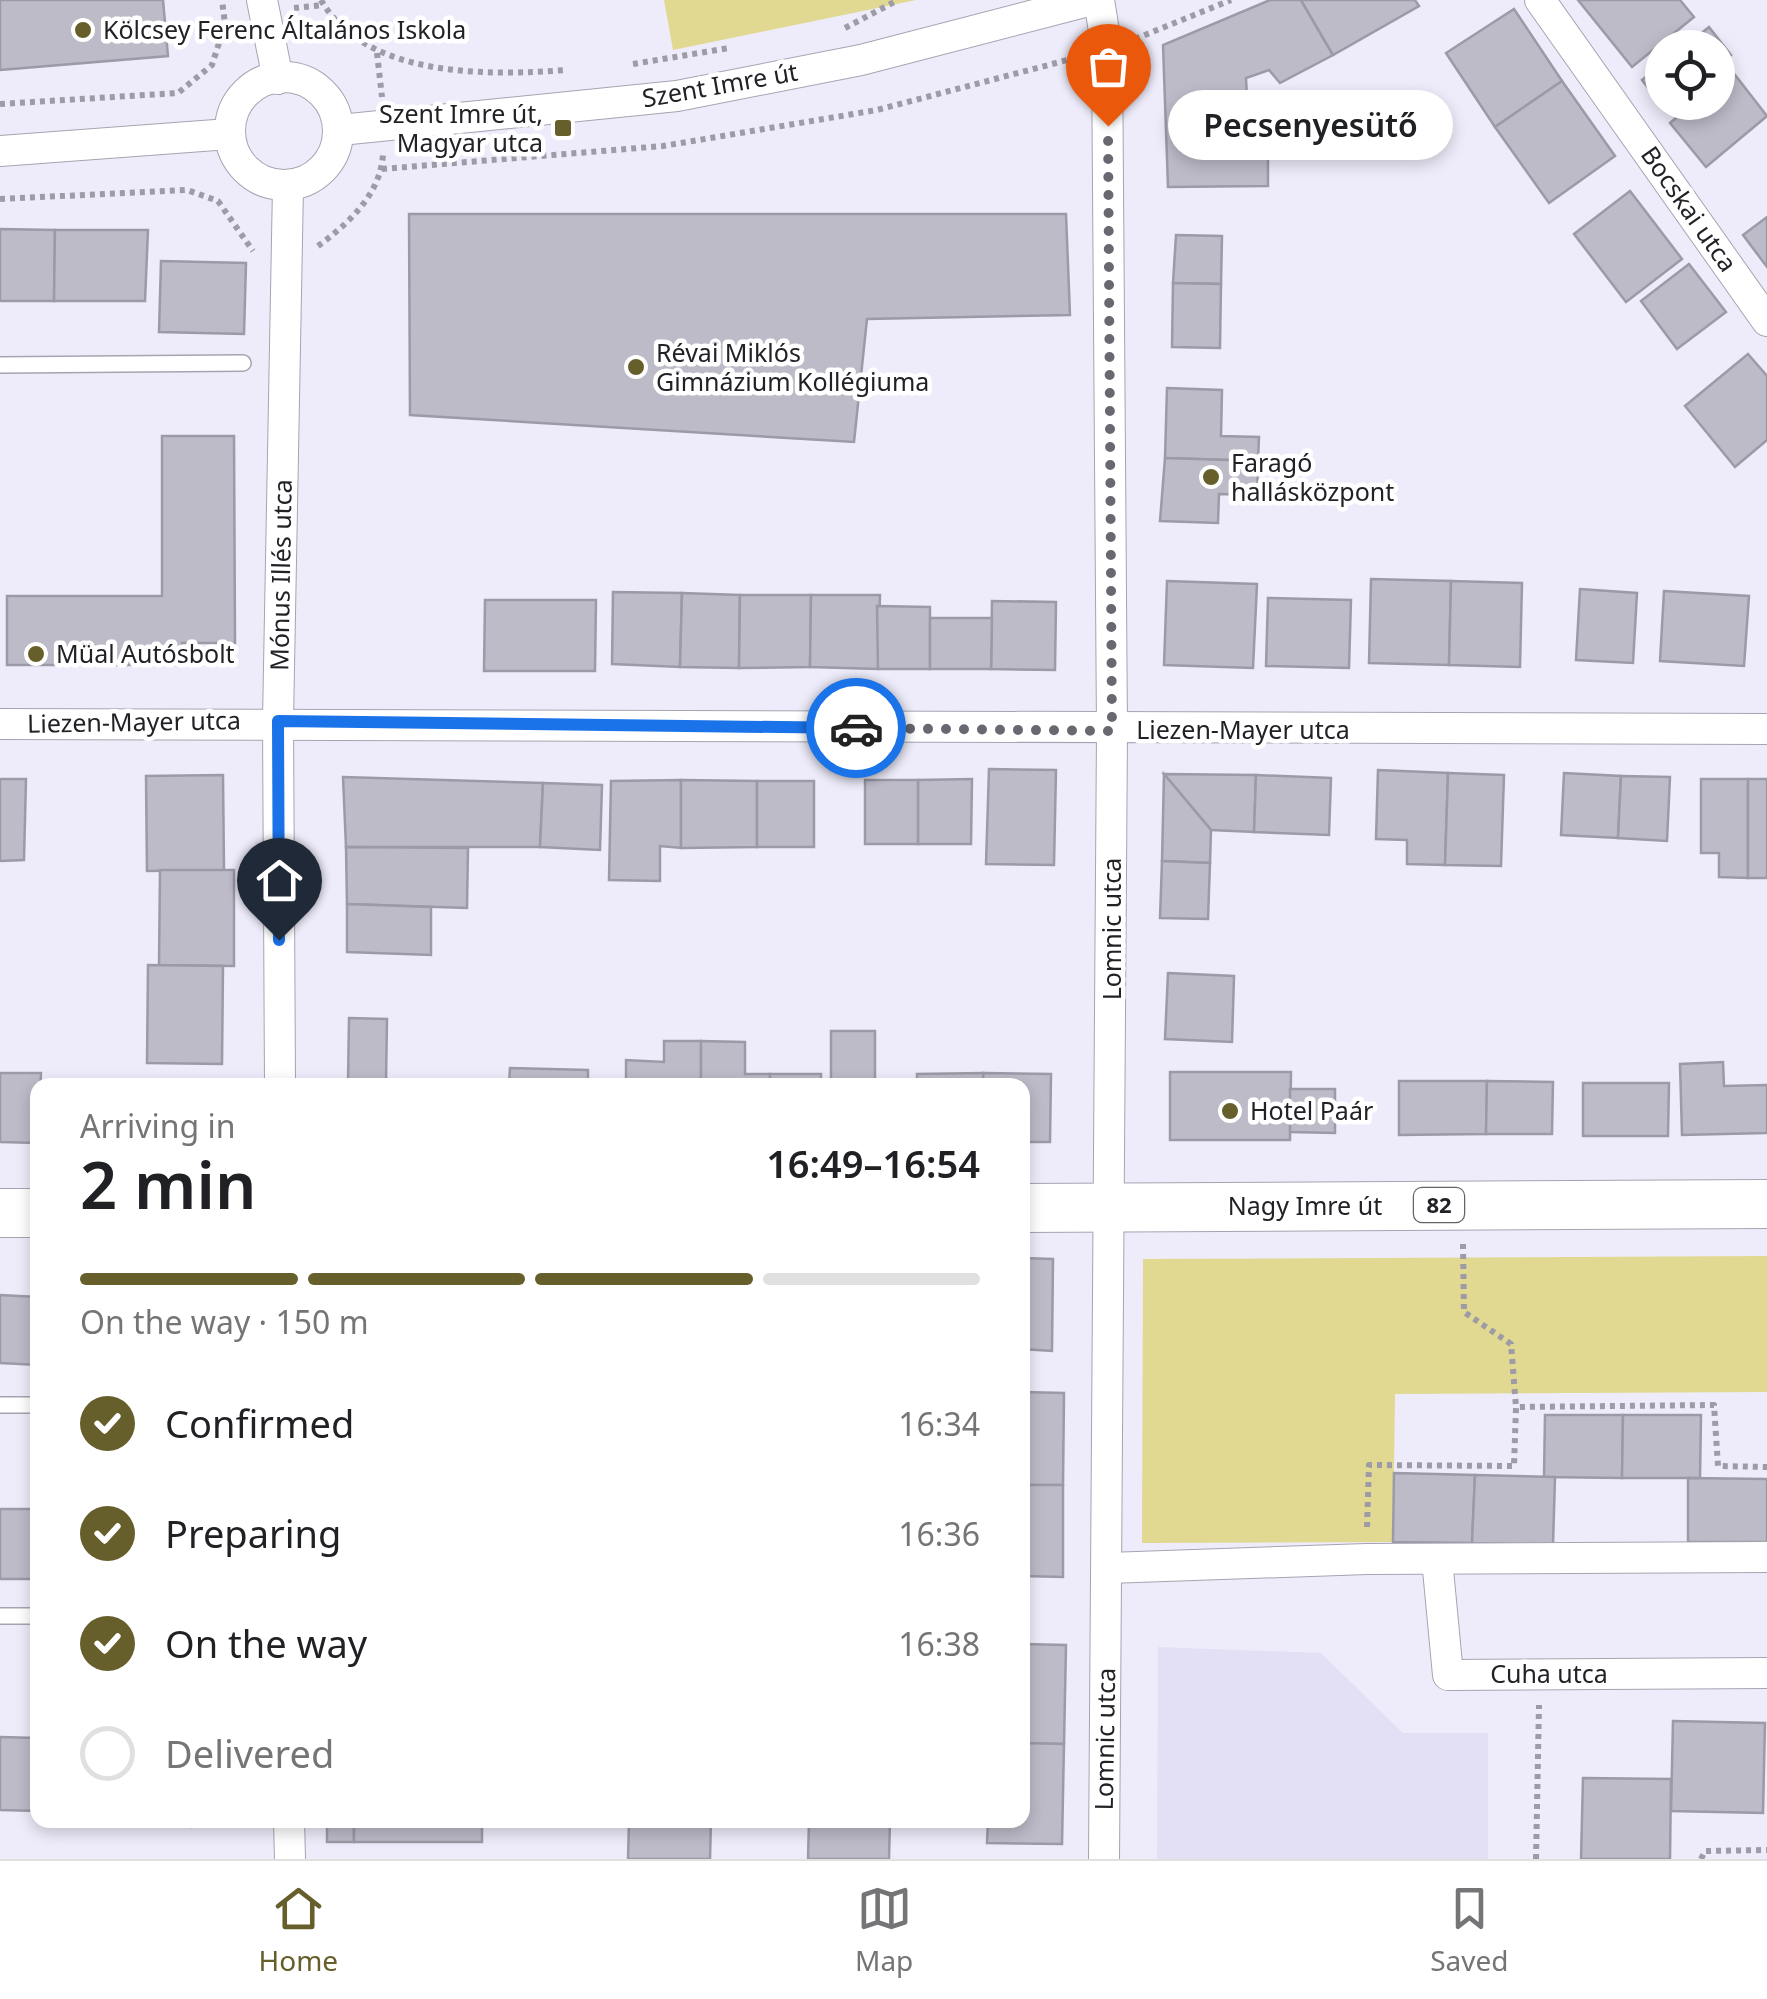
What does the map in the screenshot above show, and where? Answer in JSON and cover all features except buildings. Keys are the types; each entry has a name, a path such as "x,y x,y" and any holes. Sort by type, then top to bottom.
{"main road":[{"name":"Nagy Imre út","path":"1030,1208 1767,1204"},
{"path":"0,1213 30,1213"}],"street":[{"path":"262,0 278,78"},
{"name":"Lomnic utca","path":"1096,0 1107,50 1112,731 1104,1859"},
{"name":"Szent Imre út","path":"340,130 677,96 861,60 1096,0"},
{"name":"Bocskai utca","path":"1540,0 1767,322"},
{"path":"278,78 298,79 316,88 336,112 340,130 323,168 288,186 269,182 242,166 230,134 231,117 248,92 278,78"},
{"path":"0,151 230,134"},
{"name":"Mónus Illés utca","path":"280,1078 278,721 288,186"},
{"name":"Liezen-Mayer utca","path":"0,724 278,721 1112,731 1767,729"},
{"path":"1108,1568 1367,1558 1767,1557"},
{"name":"Cuha utca","path":"1437,1559 1448,1675 1767,1673"},
{"path":"289,1828 290,1859"}],"lane":[{"path":"0,365 242,362"},
{"path":"0,1405 30,1406"},
{"path":"0,1616 30,1616"}],"path":[{"path":"0,104 178,93 212,64 225,24 222,0"},
{"path":"321,0 377,54 420,64 515,74 582,69"},
{"path":"838,31 898,0"},
{"path":"382,169 663,146 877,110 1107,50 1231,0"},
{"path":"616,66 746,46"},
{"path":"0,200 188,190 218,201 253,252 307,254 352,222 382,169 384,124 377,54"},
{"path":"1367,1558 1368,1465 1514,1466 1512,1344 1464,1312 1463,1205"},
{"path":"1516,1406 1714,1405 1718,1466 1767,1467"},
{"path":"1536,1859 1540,1674"},
{"path":"1700,1859 1704,1851 1767,1850"}],"shaded area":[{"path":"664,0 916,0 673,50"},
{"path":"1767,1256 1767,1392 1395,1394 1393,1542 1142,1543 1143,1259"},
{"path":"1158,1647 1321,1653 1403,1733 1488,1733 1488,1859 1157,1859"}],"way so far":[{"path":"856,728 1112,731 1108,126"}],"place":[{"name":"Kölcsey Ferenc Általános Iskola","path":"83,30"},
{"name":"Pecsenyesütő","path":"1108,126"},
{"name":"Szent Imre út, Magyar utca","path":"563,128"},
{"name":"Révai Miklós Gimnázium Kollégiuma","path":"636,367"},
{"name":"Faragó hallásközpont","path":"1211,477"},
{"name":"Müal Autósbolt","path":"36,654"},
{"name":"Hotel Paár","path":"1230,1111"}],"route":[{"path":"279,940 278,721 856,728"}]}
